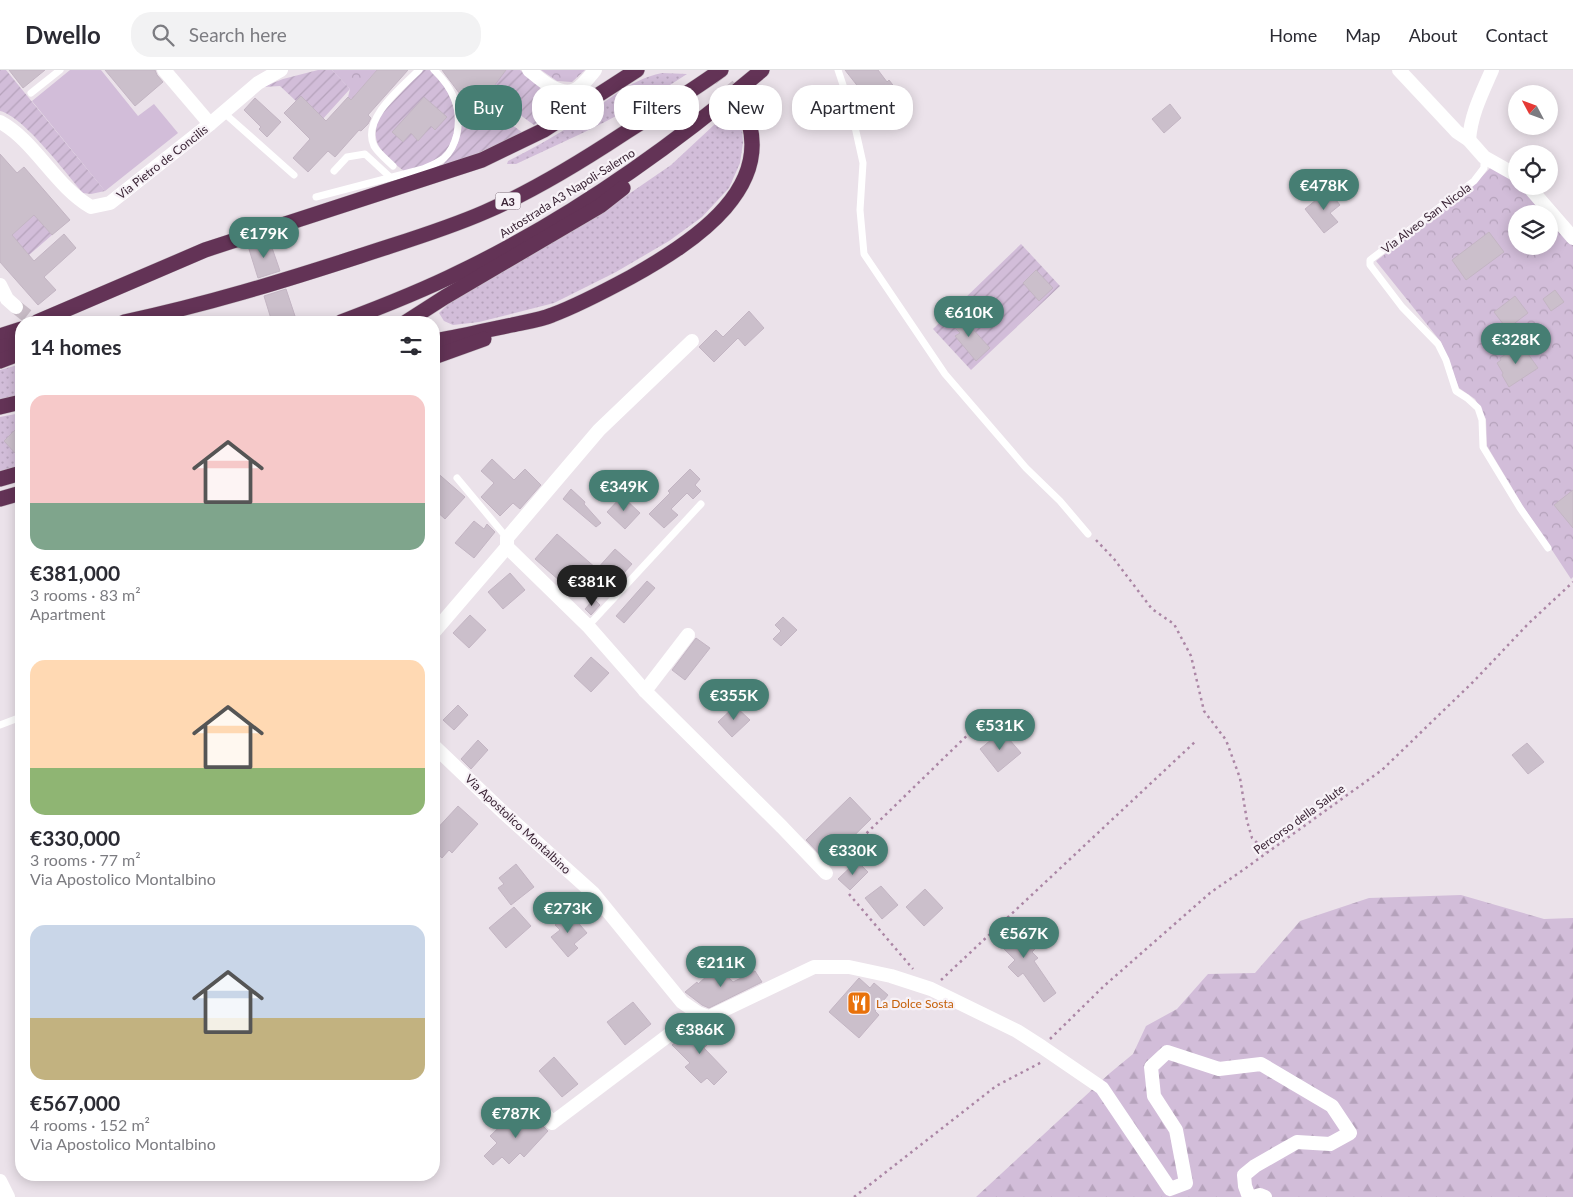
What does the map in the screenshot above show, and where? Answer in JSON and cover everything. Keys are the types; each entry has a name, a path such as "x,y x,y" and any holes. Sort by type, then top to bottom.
{"highway":[{"path":"51,316 205,250 482,160 544,130 637,70"},
{"name":"Autostrada A3 Napoli-Salerno","path":"153,316 272,285 446,228 486,212 525,193 585,158 721,70"},
{"name":"Autostrada A3 Napoli-Salerno","path":"355,316 459,273 507,248 587,201 679,138 762,70"},
{"path":"440,355 551,316 594,296 653,264 694,237 722,212 734,198 743,182 752,153 751,130"},
{"path":"415,316 600,206 643,173 679,138"},
{"path":"440,340 551,316"},
{"path":"0,347 15,345"},
{"path":"0,360 15,355"},
{"path":"0,407 15,403"},
{"path":"0,479 15,475"},
{"path":"0,499 15,495"}],"street":[{"path":"164,70 210,124"},
{"name":"Via Pietro de Concilis","path":"0,122 15,132 76,198 91,207 110,203 210,124 258,83 281,70"},
{"path":"529,70 554,89 566,90 574,90 584,83 595,70"},
{"path":"1398,70 1456,132 1470,140 1484,157 1508,170"},
{"path":"1470,140 1470,128 1476,104 1492,70"},
{"path":"1536,195 1573,238"},
{"path":"0,285 8,304"},
{"path":"440,625 599,430 692,341"},
{"path":"507,543 588,626 645,691 826,873"},
{"path":"645,691 688,635"},
{"name":"Via Apostolico Montalbino","path":"440,752 504,813 593,893 682,1002 698,1013"},
{"path":"544,1112 552,1123 698,1013 709,1017 814,967 848,967 891,976 931,989 1017,1031 1055,1055 1102,1088 1170,1189 1186,1183 1176,1130 1154,1096 1151,1066 1167,1052 1219,1069 1261,1064 1332,1106 1350,1133 1330,1144 1297,1142 1255,1166 1244,1175 1245,1186 1251,1197 1260,1195 1265,1197"},
{"path":"0,1181 8,1197"}],"lane":[{"path":"31,93 60,70"},
{"path":"393,166 374,146 373,124 377,113 419,70"},
{"path":"316,197 423,169 446,157 455,141 459,121 457,101 443,78 434,70"},
{"path":"838,70 852,109 863,163 860,210 864,254 945,374 1026,468 1060,501 1088,534"},
{"path":"223,112 294,175"},
{"path":"334,171 348,157 365,154 390,177"},
{"name":"Via Alveo San Nicola","path":"1484,157 1484,168 1474,181 1370,260 1370,265 1402,307 1438,344 1446,360 1456,391 1478,408 1482,420 1483,447 1520,508 1548,548"},
{"path":"457,478 507,543"},
{"path":"588,626 701,504"},
{"path":"0,725 15,720"}],"path":[{"path":"1088,534 1114,559 1152,609 1174,624 1191,656 1204,711 1226,740 1240,778 1247,821 1252,838 1268,853"},
{"name":"Percorso della Salute","path":"1042,1047 1104,986 1210,893 1382,770 1475,680 1528,624 1573,582"},
{"path":"826,873 986,717"},
{"path":"849,894 931,989 1197,740"},
{"path":"854,1197 996,1086 1055,1055"}],"green space":[{"path":"0,70 6,70 105,191 91,194 83,193 32,134 9,115 0,111"},
{"path":"70,70 101,70 138,116 154,104 178,133 105,191 32,101"},
{"path":"318,70 332,70 350,89 321,121 280,86 263,87 283,79"},
{"path":"332,70 377,70 360,90 359,107 348,97 350,89"},
{"path":"423,70 430,70 442,83 451,98 455,115 454,133 447,150 440,158 426,165 404,171 384,153 377,141 377,125 380,115"},
{"path":"458,70 520,70 539,85 532,85 532,124 522,116 522,85 479,85"},
{"path":"541,70 585,70 572,82 557,81"},
{"path":"662,73 687,74 670,85 631,85 649,76"},
{"path":"614,95 614,117 604,122 604,102"},
{"path":"460,130 519,130 523,133 476,154 442,166 455,149"},
{"path":"564,130 588,130 516,164 507,164 508,161"},
{"path":"709,130 742,130 743,143 740,163 729,188 702,217 669,241 616,272 554,303 479,322 453,325 444,321 439,313 453,299 610,207 671,165"},
{"path":"1492,166 1508,175 1508,195 1531,195 1539,205 1508,205 1508,255 1558,255 1558,226 1573,244 1573,577 1571,579 1523,506 1487,446 1486,419 1475,399 1459,388 1441,342 1376,261 1471,188"},
{"path":"41,208 42,223 52,235 29,255 11,235"},
{"path":"1021,244 1060,286 971,370 933,329"},
{"path":"15,366 15,397 0,400 0,370"},
{"path":"15,414 15,467 0,472 0,417"},
{"path":"1461,895 1544,919 1573,918 1573,1197 976,1197 1133,1054 1146,1026 1177,1009 1208,974 1255,973 1300,921 1369,898"}],"building":[{"path":"9,70 45,70 23,88"},
{"path":"105,70 155,70 163,82 135,106"},
{"path":"377,70 408,70 368,115 371,118 368,124 361,131 359,130 335,157 328,151 308,172 293,158 310,139 284,113 301,96 326,121 348,97 351,100"},
{"path":"442,70 506,70 495,85 455,85 455,87"},
{"path":"845,70 878,70 887,82 889,80 893,85 857,85"},
{"path":"424,97 447,117 435,130 431,126 418,141 411,133 403,142 392,132"},
{"path":"255,98 281,122 267,137 259,129 261,127 244,110"},
{"path":"1170,104 1181,118 1164,133 1152,119"},
{"path":"0,154 17,173 24,167 70,220 52,235 34,215 12,235 34,261 64,234 76,248 44,277 56,290 38,305 0,262"},
{"path":"1328,190 1340,205 1330,213 1338,222 1324,233 1305,209"},
{"path":"1489,232 1504,252 1466,280 1452,260"},
{"path":"269,239 280,271 258,278 248,246"},
{"path":"1036,270 1053,288 1039,301 1023,283"},
{"path":"286,289 295,316 270,316 264,296"},
{"path":"1555,290 1564,302 1551,311 1543,299"},
{"path":"1515,296 1528,313 1507,329 1494,312"},
{"path":"749,311 764,328 745,346 738,338 714,362 699,347 716,330 723,337"},
{"path":"958,313 990,348 976,361 955,336 960,333 949,322"},
{"path":"1521,344 1538,368 1509,387 1497,363 1501,360 1500,358"},
{"path":"15,430 15,453 4,441"},
{"path":"492,459 514,480 525,469 541,485 520,509 513,503 500,516 481,497 494,483 481,471"},
{"path":"690,469 700,479 695,485 701,491 693,499 687,493 671,509 678,515 664,528 649,514"},
{"path":"440,475 465,497 445,519 440,514"},
{"path":"571,489 585,502 584,504 601,523 596,527 563,499"},
{"path":"1573,490 1573,528 1554,505"},
{"path":"622,496 640,513 625,529 607,512"},
{"path":"474,521 484,529 487,524 495,532 474,558 455,543"},
{"path":"557,534 597,569 615,549 632,564 605,594 582,574 569,589 535,559"},
{"path":"510,573 525,590 503,609 488,592"},
{"path":"647,581 655,588 624,623 616,616"},
{"path":"594,599 600,605 591,615 585,609"},
{"path":"470,615 486,630 469,648 453,633"},
{"path":"783,617 797,630 781,646 773,639 781,631 775,625"},
{"path":"696,638 710,648 685,680 672,670"},
{"path":"591,657 609,673 591,692 574,676"},
{"path":"458,705 468,715 454,730 443,720"},
{"path":"735,706 750,720 732,737 718,722"},
{"path":"1002,731 1021,753 998,772 980,749"},
{"path":"478,740 488,750 471,769 461,759"},
{"path":"1527,743 1544,762 1528,774 1512,755"},
{"path":"850,797 871,819 827,862 806,840"},
{"path":"458,806 478,824 452,853 449,850 442,858 440,856 440,826"},
{"path":"857,861 868,872 850,890 838,879"},
{"path":"516,864 534,887 511,905 498,888 504,884 499,878"},
{"path":"881,886 898,905 882,919 865,898"},
{"path":"925,889 943,908 924,926 906,907"},
{"path":"514,907 531,926 506,948 489,928"},
{"path":"569,912 587,933 574,944 578,948 568,957 551,937 560,930 555,925"},
{"path":"1010,920 1037,947 1032,952 1038,958 1034,961 1056,993 1044,1002 1023,973 1018,977 1008,967 1015,960 993,938"},
{"path":"718,966 733,982 755,971 762,982 709,1008 685,992 697,982 698,984"},
{"name":"La Dolce Sosta","path":"859,978 870,988 874,983 888,995 875,1011 879,1015 859,1038 829,1012"},
{"path":"633,1002 651,1024 625,1045 607,1022"},
{"path":"699,1023 715,1037 704,1048 727,1072 714,1085 707,1078 701,1083 685,1067 690,1063 672,1045"},
{"path":"554,1057 578,1084 562,1097 539,1071"},
{"path":"529,1112 548,1131 524,1157 520,1153 509,1164 502,1157 493,1165 484,1156 497,1143 490,1136 513,1114 520,1122"}],"tunnel":[{"path":"710,70 720,77 726,85"},
{"path":"16,307 27,316"}],"place":[{"name":"La Dolce Sosta","path":"859,1003"}]}
